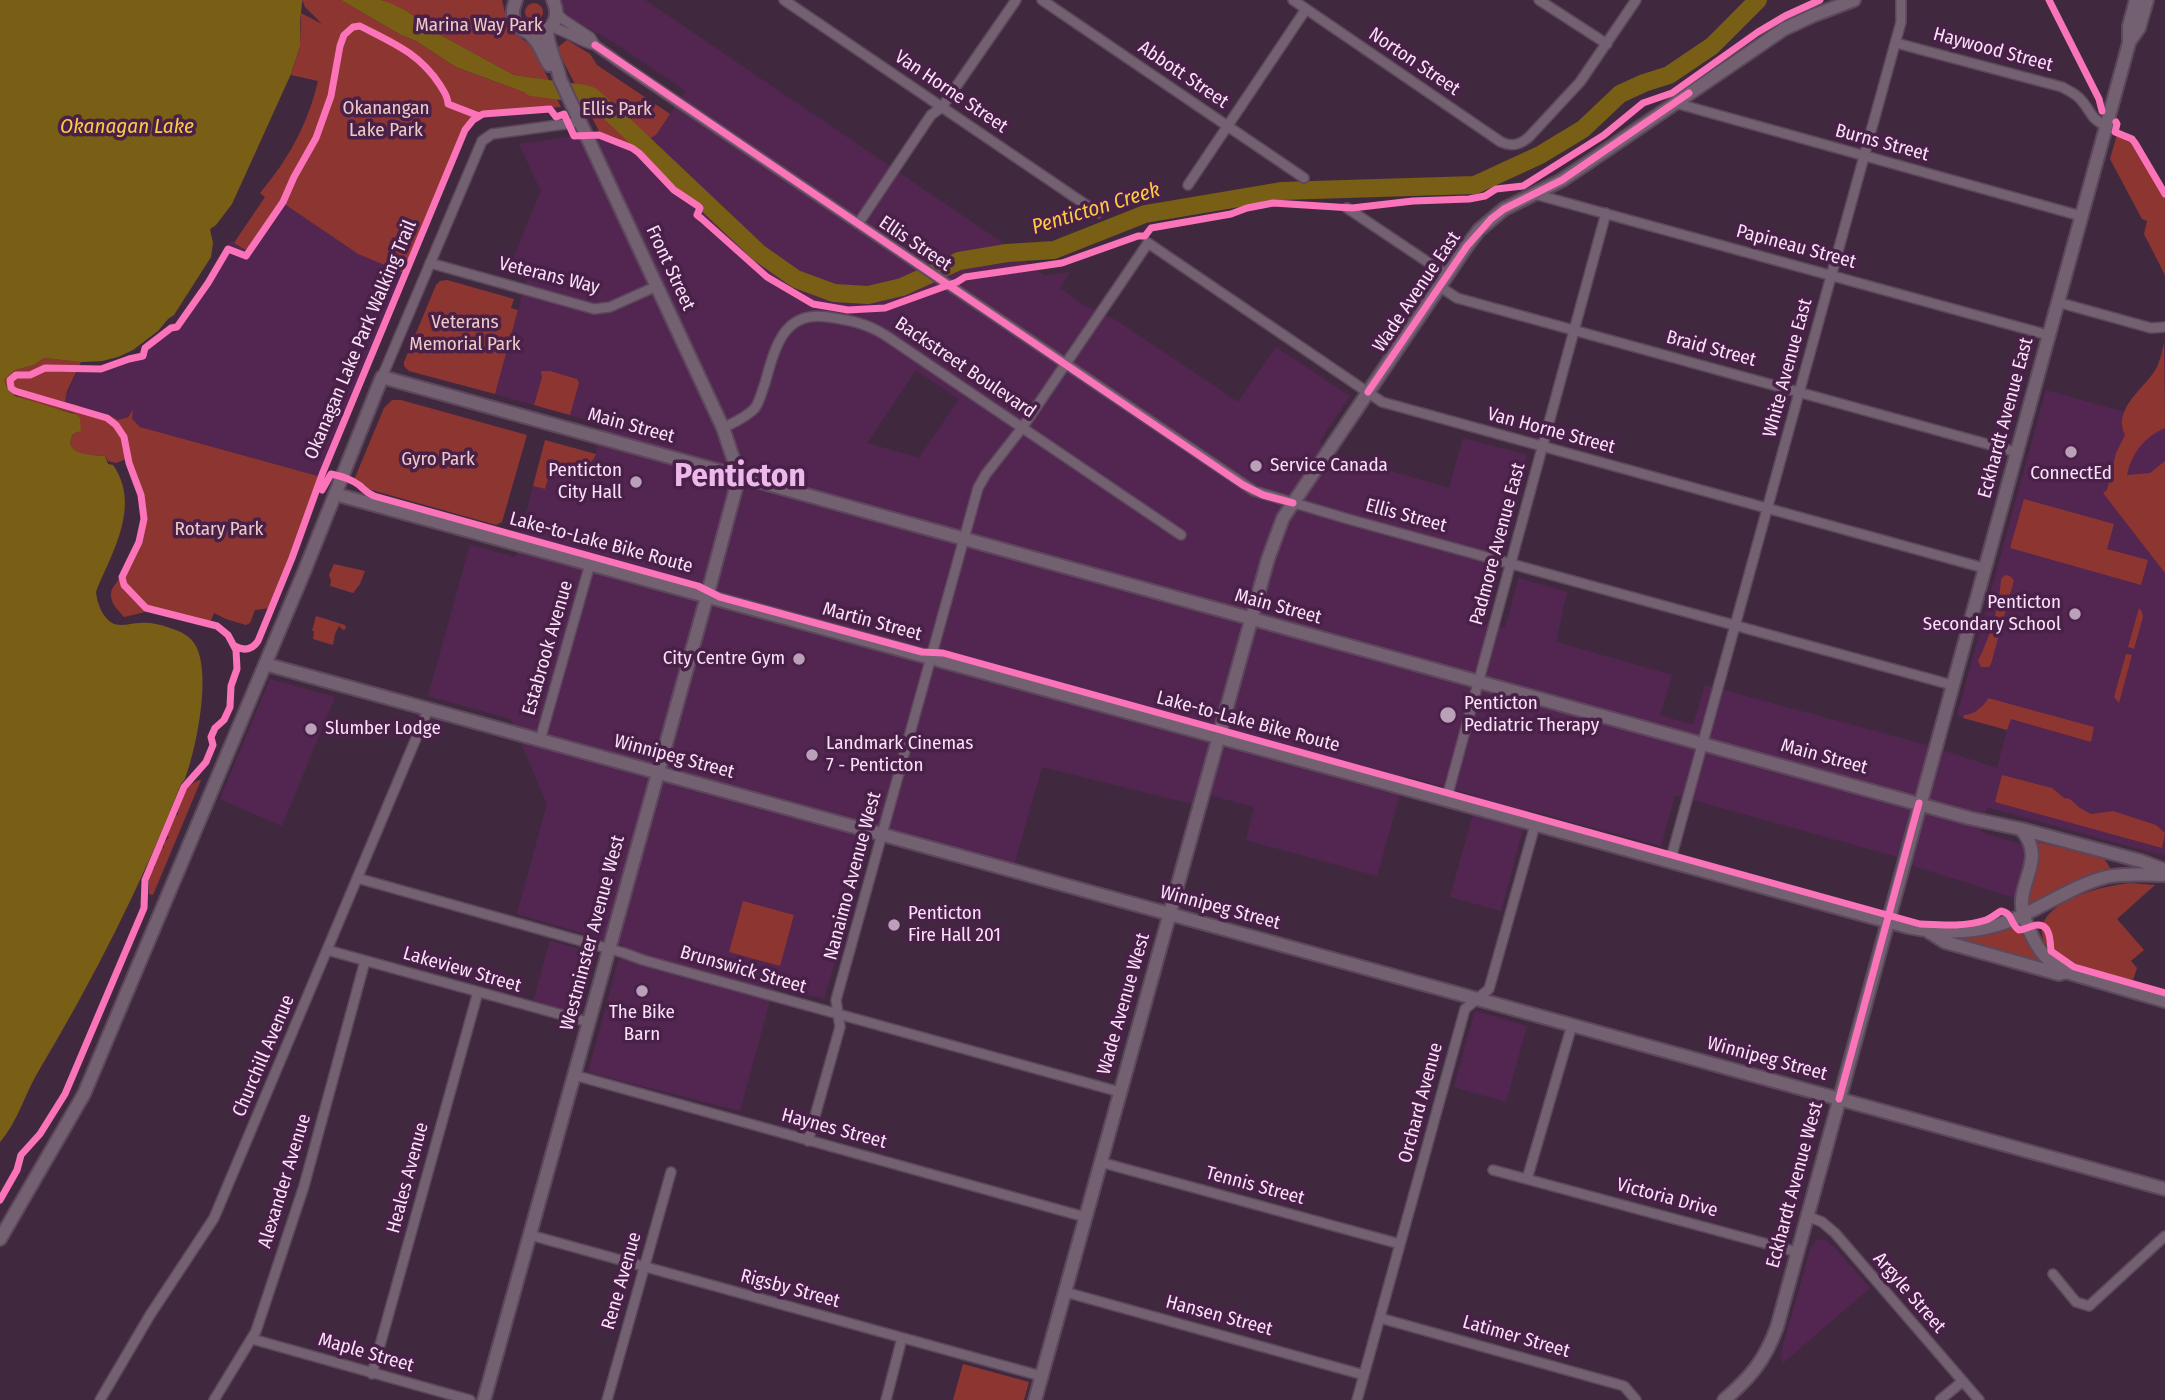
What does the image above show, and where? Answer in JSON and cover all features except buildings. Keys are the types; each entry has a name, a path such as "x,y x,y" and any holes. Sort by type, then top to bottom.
{"street":[{"name":"Van Horne Street","path":"784,0 1098,213"},
{"path":"858,224 931,116 942,107 1016,0"},
{"name":"Abbott Street","path":"1042,0 1304,178"},
{"name":"Norton Street","path":"1293,0 1501,142 1513,146 1529,137 1580,82 1606,44"},
{"path":"1539,0 1606,44 1636,0"},
{"name":"Wade Avenue East","path":"1252,619 1278,529 1293,503 1479,230 1491,219 1580,168 1784,29 1854,0"},
{"name":"White Avenue East","path":"1670,862 1896,43 1901,22 1901,0"},
{"name":"Eckhardt Avenue East","path":"1919,803 2129,43 2129,26 2136,0"},
{"name":"Eckhardt Avenue East","path":"2129,43 2139,28 2147,0"},
{"name":"Front Street","path":"513,2 513,16 517,25 537,42 572,104 723,428 735,464 736,476"},
{"path":"529,33 548,28 554,3"},
{"name":"Ellis Street","path":"554,3 564,20 590,37 595,45"},
{"path":"1188,185 1306,9"},
{"name":"Front Street","path":"548,28 547,39 560,79"},
{"name":"Ellis Street","path":"548,28 559,28 595,45 1243,485 1263,495 1952,685"},
{"name":"Haywood Street","path":"1896,43 2062,87 2082,101 2094,120 2106,126"},
{"name":"Burns Street","path":"1675,103 2081,216"},
{"path":"0,1239 84,1094 478,148 485,137 495,133 580,122"},
{"name":"Papineau Street","path":"1534,194 2049,335"},
{"name":"Braid Street","path":"1347,208 1443,280 1457,298 2016,452"},
{"name":"Padmore Avenue East","path":"1446,801 1606,213"},
{"name":"Van Horne Street","path":"1148,243 1382,402 1984,568"},
{"name":"Nanaimo Avenue West","path":"808,1141 840,1027 836,1000 974,499 982,480 1022,428 1148,243"},
{"name":"Veterans Way","path":"430,263 594,309 610,307 657,286"},
{"path":"2057,302 2151,328 2165,327"},
{"name":"Backstreet Boulevard","path":"723,428 755,408 780,338 795,322 810,315 854,321 871,326 1181,535"},
{"name":"Main Street","path":"382,377 1991,824 2021,829 2141,861 2165,872"},
{"path":"708,467 723,461 729,444"},
{"name":"Westminster Avenue West","path":"484,1400 707,597 733,500 736,476"},
{"name":"Martin Street","path":"335,494 1926,931 1951,932 2001,925 2098,880 2165,872"},
{"name":"Estabrook Avenue","path":"540,740 590,564"},
{"name":"Wade Avenue West","path":"1035,1400 1252,619"},
{"name":"Winnipeg Street","path":"265,664 2165,1189"},
{"name":"Churchill Avenue","path":"100,1400 150,1315 214,1218 428,710"},
{"name":"Eckhardt Avenue West","path":"1724,1400 1751,1376 1766,1354 1777,1327 1919,803"},
{"name":"Orchard Avenue","path":"1357,1400 1465,1009 1489,989 1535,825"},
{"path":"2021,829 2027,836 2033,859 2022,900 2023,915 2042,952 2066,972"},
{"name":"Brunswick Street","path":"357,878 1120,1092"},
{"name":"Martin Street","path":"1926,931 1945,942 2059,974 2066,972 2165,1001"},
{"name":"Lakeview Street","path":"327,950 588,1022"},
{"name":"Alexander Avenue","path":"214,1400 256,1331 304,1186 366,961"},
{"name":"Heales Avenue","path":"372,1374 478,992"},
{"path":"1527,1179 1572,1025"},
{"name":"Haynes Street","path":"574,1075 1085,1217"},
{"name":"Tennis Street","path":"1100,1162 1400,1244"},
{"name":"Victoria Drive","path":"1493,1170 1797,1252"},
{"name":"Rene Avenue","path":"607,1400 671,1172"},
{"name":"Argyle Street","path":"1807,1216 1822,1222 1835,1233 1979,1400"},
{"name":"Rigsby Street","path":"530,1235 1041,1376"},
{"path":"2053,1274 2076,1303 2089,1306 2165,1236"},
{"name":"Hansen Street","path":"1065,1292 1364,1374"},
{"name":"Latimer Street","path":"1380,1318 1620,1384 1636,1400"},
{"path":"886,1400 902,1338"},
{"name":"Maple Street","path":"251,1339 470,1400"},
{"path":"1940,1400 1963,1381"}],"shaded area":[{"path":"561,0 645,0 1000,241 1045,276 1070,272 1060,288 1085,306 1116,320 1238,402 1276,347 1350,396 1319,442 1342,457 1449,488 1463,438 1527,455 1481,622 1505,628 1519,578 1567,592 1556,642 1672,675 1660,715 1693,725 1705,685 1923,744 1997,768 2007,730 1957,716 2046,390 2124,412 2157,368 2165,343 2165,856 1987,807 1981,832 2026,848 2015,898 1917,867 1894,856 1675,795 1661,846 1528,810 1501,911 1450,897 1478,796 1405,776 1377,876 1246,840 1254,807 1202,793 1196,805 1042,767 1014,865 875,826 824,999 774,986 740,1111 588,1072 623,945 517,914 547,804 511,719 428,696 470,545 515,557 533,486 545,489 549,474 568,479 576,474 579,468 595,456 604,425 495,394 527,278 507,273 541,191 519,144 600,133 634,147 656,135 686,91 564,11","holes":["916,370 959,399 919,458 867,443"]},
{"path":"263,190 358,254 404,273 318,476 140,427 132,419 132,413 118,420 64,402 79,367 101,367 139,355 142,347 172,322 176,324 205,286 230,241 234,242 265,198 260,193"},
{"path":"270,679 335,697 282,826 220,799"},
{"path":"550,941 594,953 578,1012 533,1002"},
{"path":"1475,1011 1527,1026 1506,1102 1454,1087"},
{"path":"1823,1239 1834,1247 1870,1288 1783,1363 1780,1356 1811,1247 1816,1241"}],"green space":[{"name":"Okanangan Lake Park","path":"302,0 341,0 416,41 456,67 529,94 556,97 561,107 485,112 466,124 404,273 358,254 280,201 246,250 234,243 265,197 260,193 296,141 314,97 318,81 291,75 300,46 301,13 322,24 305,7"},
{"name":"Marina Way Park","path":"381,0 502,0 508,26 530,45 549,80 514,75 435,32 407,11"},
{"path":"534,3 540,6 543,12 540,18 534,21 528,18 525,12 528,6"},
{"name":"Ellis Park","path":"567,40 590,54 597,65 670,114 656,135 634,147 600,133 559,53 558,47"},
{"path":"2118,131 2138,141 2165,188 2165,275 2144,234 2147,221 2142,219 2110,159"},
{"name":"Veterans Memorial Park","path":"447,280 514,299 511,308 518,310 495,394 409,371 404,366 436,285"},
{"path":"2164,343 2165,428 2151,436 2140,447 2127,475 2150,473 2165,461 2165,573 2103,493 2107,490 2116,453 2125,435 2122,426 2126,408 2156,369"},
{"name":"Rotary Park","path":"44,358 81,362 67,391 65,402 118,420 128,417 133,410 132,419 140,427 318,476 291,558 270,608 255,610 250,623 246,625 214,613 209,626 149,611 124,617 113,603 111,593 130,560 138,537 141,515 136,491 126,459 116,463 108,461 105,456 82,453 73,448 71,439 80,431 73,413 23,399 8,387 4,380 15,370 34,365"},
{"path":"541,371 577,379 579,383 570,415 534,405 542,377"},
{"name":"Gyro Park","path":"392,400 401,400 527,435 502,522 496,525 354,485 384,408"},
{"path":"545,440 596,454 591,461 579,468 571,479 549,475 545,489 533,486"},
{"path":"2024,499 2114,524 2107,549 2148,560 2141,585 2010,548"},
{"path":"334,564 365,571 353,593 330,586 329,575"},
{"path":"2005,575 2014,580 1991,664 1989,667 1981,667 1978,661 1994,621 2001,579"},
{"path":"2139,608 2143,617 2134,649 2128,647"},
{"path":"316,616 345,625 346,629 343,630 339,626 333,645 313,639"},
{"path":"2126,654 2132,655 2119,703 2114,697"},
{"path":"1988,698 2094,727 2091,742 2011,719 2007,730 1963,718 1985,704"},
{"path":"2002,775 2052,788 2091,814 2113,811 2156,825 2165,833 2162,848 1995,802"},
{"path":"201,780 153,895 149,894 149,878 169,837 167,835 178,815 181,800 191,785"},
{"path":"2037,842 2100,857 2112,871 2027,908"},
{"path":"2131,883 2155,885 2117,919 2144,950 2131,961 2137,968 2133,980 2060,959 2049,951 2042,932 2052,911 2077,896"},
{"path":"743,901 794,915 780,966 729,952"},
{"path":"2017,925 2024,927 2050,965 1954,938 1984,936"},
{"path":"963,1364 1029,1382 1024,1400 953,1400"}],"water":[{"name":"Okanagan Lake","path":"0,0 302,0 302,3 300,46 291,74 232,204 210,229 213,243 211,257 174,315 133,350 118,357 81,362 44,358 34,365 15,370 4,380 8,390 15,396 77,415 80,418 81,431 74,433 72,437 73,448 82,453 105,456 108,464 113,465 125,497 124,513 116,546 96,592 99,606 107,619 114,624 154,624 189,637 200,655 202,690 198,730 185,779 150,858 97,967 0,1142"},
{"path":"341,0 381,0 390,3 407,11 435,32 514,75 549,80 556,97 529,94 456,67 416,41"}],"waterway":[{"name":"Penticton Creek","path":"532,87 591,96 759,253 796,279 834,293 868,295 902,287 959,261 1007,253 1054,250 1145,214 1281,191 1475,185 1540,155 1583,129 1620,94 1669,75 1712,46 1758,0"}],"cycle path":[{"name":"Okanagan Lake Park Walking Trail","path":"235,646 248,649 258,641 323,472 465,130 473,120 483,114 550,109 556,117 564,114 574,136 599,135 639,153 674,190 700,208 697,215 767,277 813,304 848,310 885,308 965,277 1062,263 1138,236 1145,236 1151,228 1231,214 1273,203 1352,208 1413,201 1469,199 1485,196 1496,189 1523,186 1604,135 1643,103 1672,93 1758,32 1820,0"},
{"path":"2049,0 2099,99 2102,111"},
{"path":"0,1200 17,1170 21,1155 40,1134 65,1094 144,908 145,880 184,787 206,762 213,745 211,737 230,707 231,686 237,669 236,650 228,635 217,626 146,608 124,585 122,577 139,542 144,519 141,495 129,463 124,437 116,425 107,418 15,391 11,388 10,380 16,375 30,375 45,368 101,369 143,356 145,348 171,328 177,327 228,249 246,256 283,202 316,138 331,96 340,46 344,35 353,27 360,26 414,57 440,85 448,104 479,116"},
{"path":"595,45 1243,485 1263,495 1293,503"},
{"path":"1368,392 1467,246 1491,219 1504,209 1562,180 1689,93"},
{"path":"2116,122 2115,132 2132,139 2165,194"},
{"name":"Lake-to-Lake Bike Route","path":"322,490 331,474 349,479 374,496 698,586 720,597 922,652 943,653 1920,924 1970,924 1986,920 2001,911 2005,912 2019,930 2037,925 2045,927 2049,934 2051,951 2074,967 2165,993"},
{"path":"1839,1099 1919,803"}],"place":[{"name":"ConnectEd","path":"2071,452"},
{"name":"Service Canada","path":"1256,466"},
{"name":"Penticton City Hall","path":"636,482"},
{"name":"Penticton Secondary School","path":"2075,614"},
{"name":"City Centre Gym","path":"799,659"},
{"name":"Penticton Pediatric Therapy","path":"1448,715"},
{"name":"Slumber Lodge","path":"311,729"},
{"name":"Landmark Cinemas 7 - Penticton","path":"812,755"},
{"name":"Penticton Fire Hall 201","path":"894,925"},
{"name":"The Bike Barn","path":"642,991"}],"district":[{"name":"Penticton","path":"740,477"}]}
